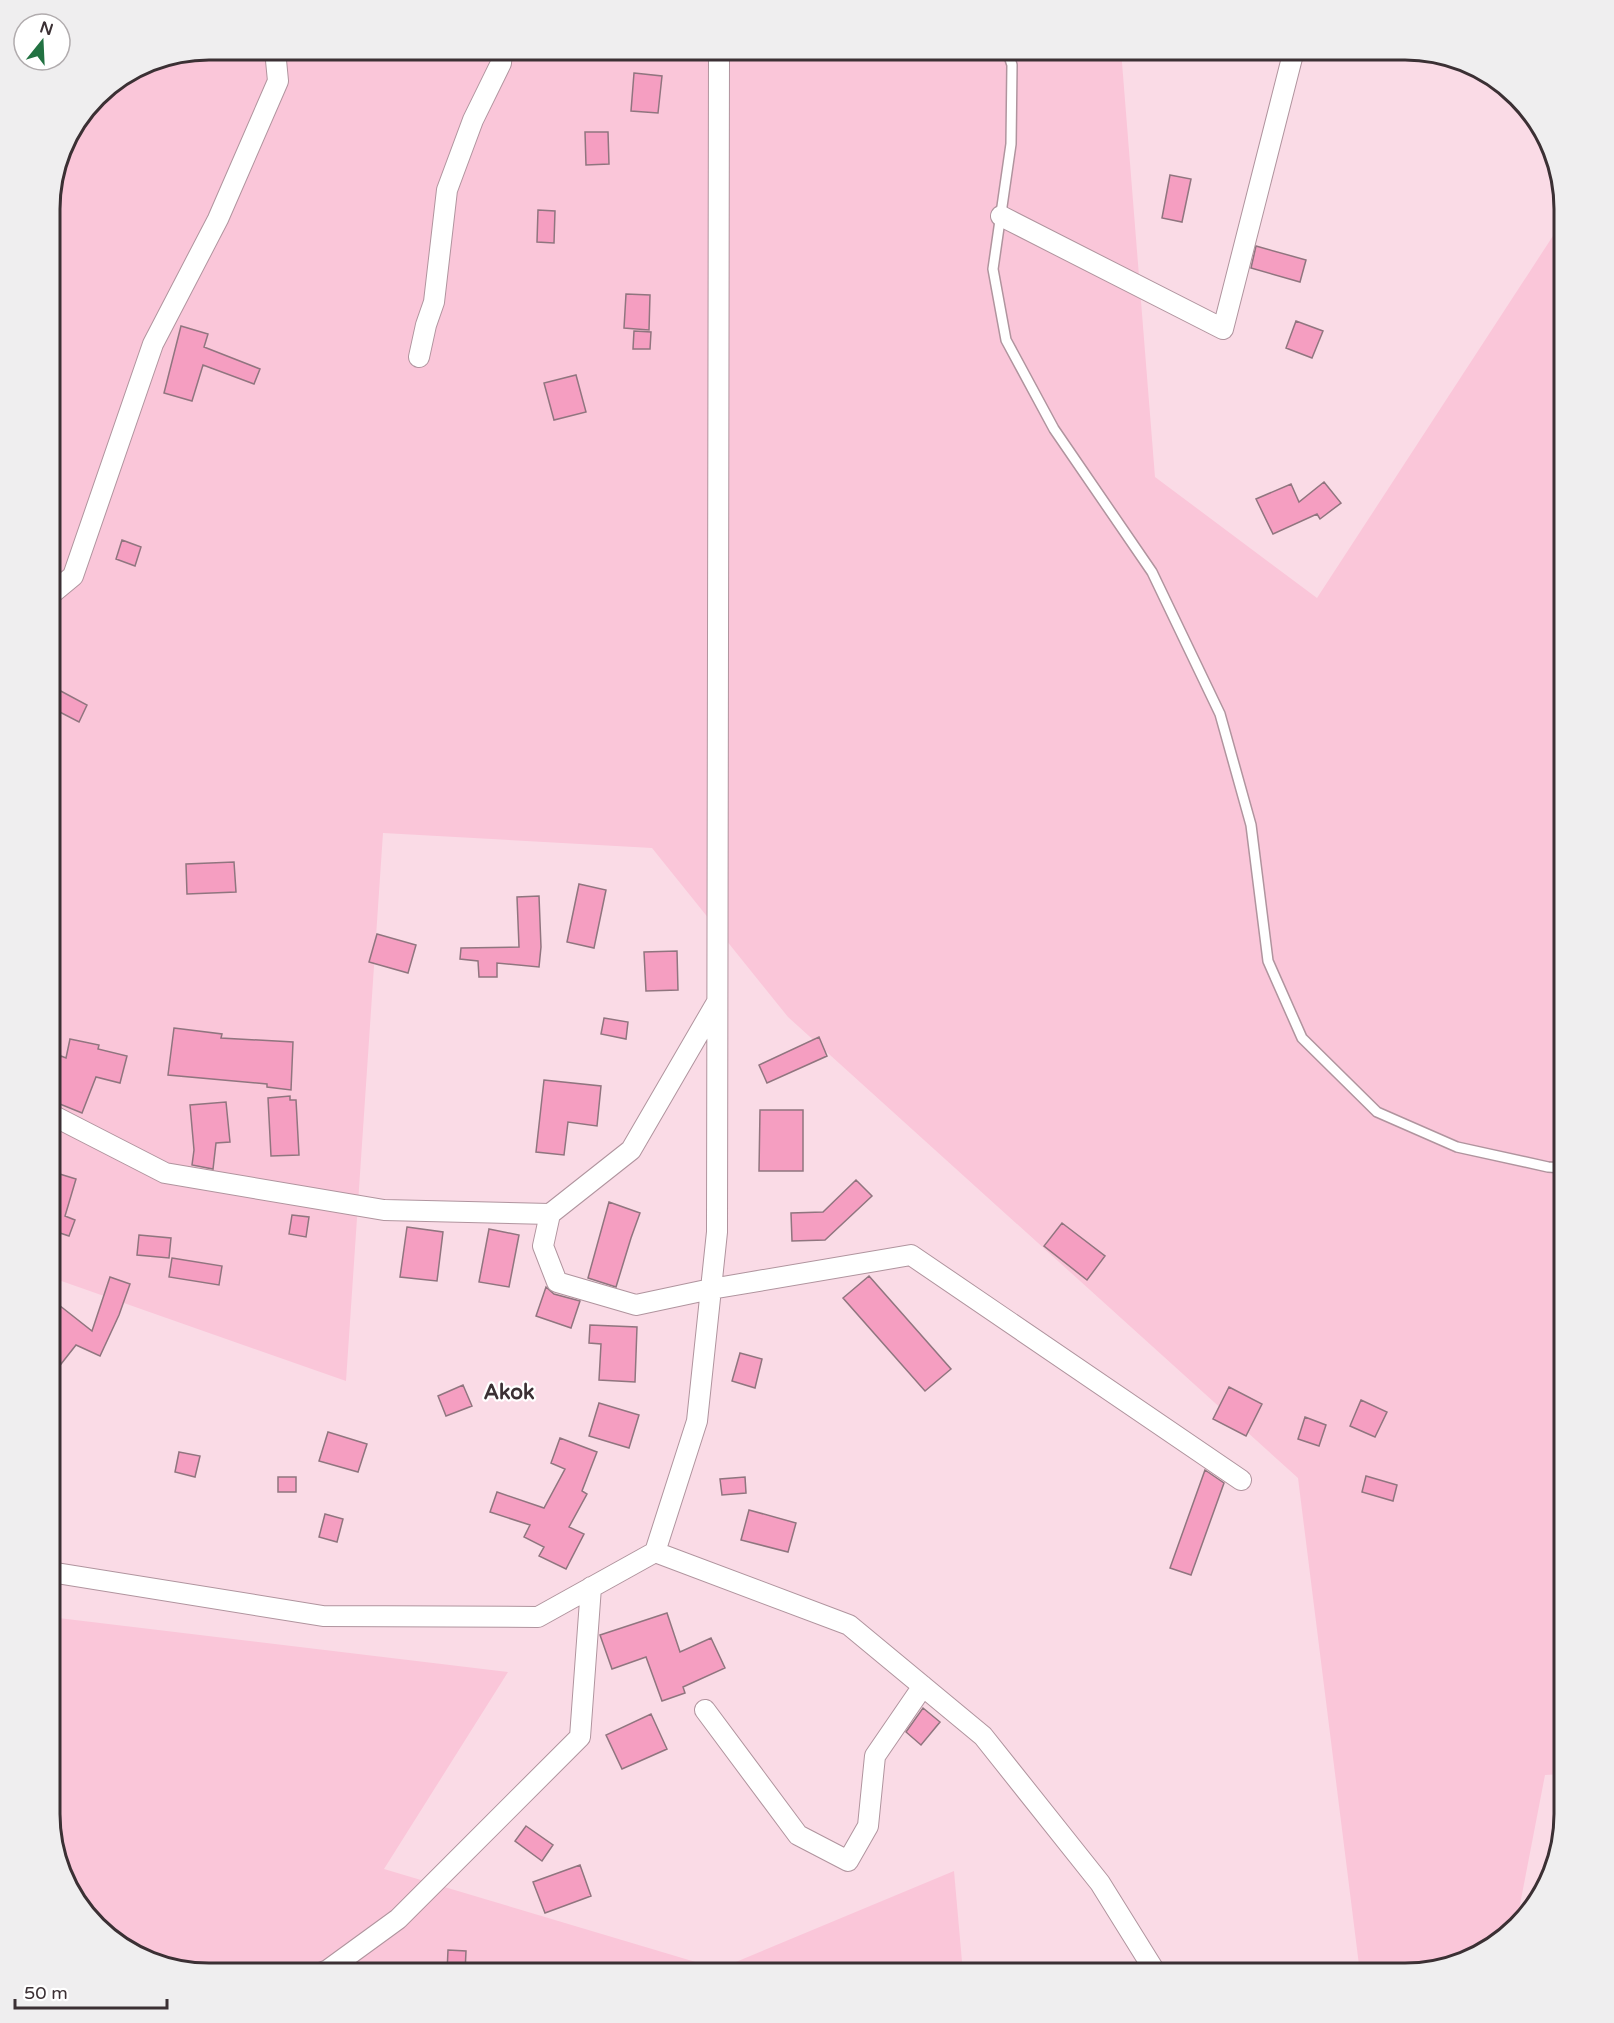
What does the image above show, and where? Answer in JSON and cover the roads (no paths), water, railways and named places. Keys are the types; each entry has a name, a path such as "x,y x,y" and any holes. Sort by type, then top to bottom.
{"street":[{"path":"60,587 73,576 153,344 218,219 278,81 276,60"},
{"path":"420,357 426,325 434,303 447,190 473,120 501,60"},
{"path":"60,1574 322,1616 538,1617 655,1552 698,1420 717,1232 719,60"},
{"path":"1001,216 1223,329 1291,60"},
{"path":"717,1002 631,1150 550,1215 543,1246 557,1282 636,1305 711,1288 911,1255 1241,1479"},
{"path":"60,1119 165,1173 384,1210 550,1215"},
{"path":"655,1552 849,1625 923,1686 983,1736 1100,1883 1149,1963"},
{"path":"338,1963 399,1919 580,1737 591,1587"},
{"path":"705,1710 798,1835 848,1861 868,1826 875,1756 923,1686"}],"lane":[{"path":"1010,60 1011,144 993,269 1006,340 1054,429 1152,572 1220,714 1251,825 1268,961 1302,1038 1377,1112 1457,1148 1554,1167"}],"district":[{"name":"Akok","path":"509,1392"}]}
